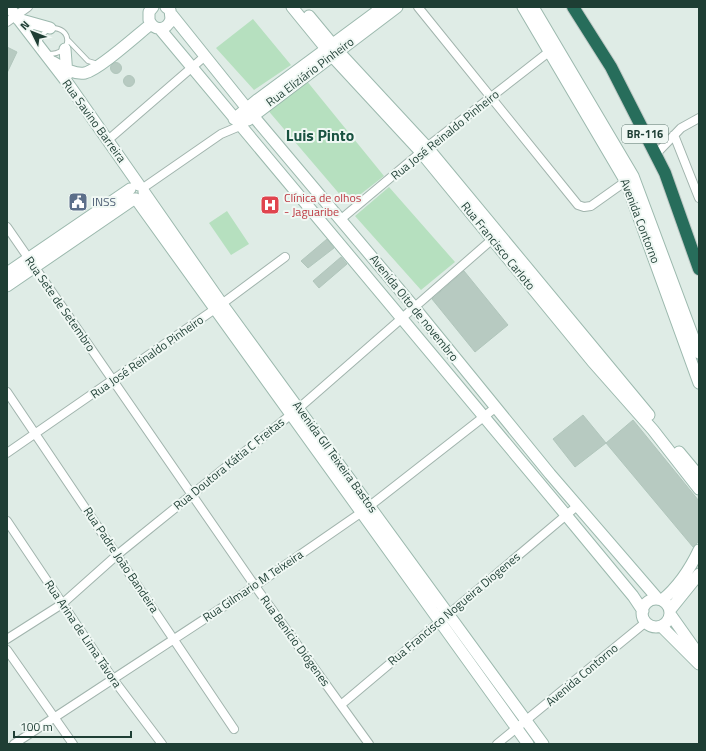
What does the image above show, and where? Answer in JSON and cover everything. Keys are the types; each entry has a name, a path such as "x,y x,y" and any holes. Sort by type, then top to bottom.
{"highway":[{"name":"BR-116","path":"573,7 611,67 665,173 698,262"}],"street":[{"name":"Rua Savino Barreira","path":"9,7 13,19 69,85 108,140 137,191"},
{"path":"13,19 28,7"},
{"name":"Rua Francisco Carloto","path":"292,7 424,150 620,387 699,489"},
{"name":"Rua Francisco Carloto","path":"301,7 332,50"},
{"name":"Rua Eliziário Pinheiro","path":"332,50 383,7"},
{"name":"Rua Eliziário Pinheiro","path":"7,286 32,262 237,123 249,112 332,50 397,7"},
{"path":"418,7 578,205 584,207 590,206 630,179"},
{"name":"Avenida Contorno","path":"523,7 630,179 699,383"},
{"name":"Avenida Contorno","path":"533,7 630,179 699,353"},
{"name":"Rua Savino Barreira","path":"43,53 67,70 86,73 100,64 151,17 170,23 170,10"},
{"name":"Avenida Oito de novembro","path":"170,10 204,57 414,307 495,408 577,506 660,599"},
{"name":"Avenida Oito de novembro","path":"151,17 237,123 566,515 633,596 643,611"},
{"path":"13,19 50,28"},
{"path":"66,44 69,85"},
{"name":"Rua José Reinaldo Pinheiro","path":"340,220 424,150 550,51"},
{"name":"Rua Savino Barreira","path":"43,53 56,80 137,191"},
{"path":"108,140 204,57"},
{"path":"655,155 687,124 699,118"},
{"path":"674,135 699,198"},
{"name":"Avenida GIl Teixeira Bastos","path":"137,191 219,307 444,617 528,744"},
{"name":"Rua Sete de Setembro","path":"7,227 113,380"},
{"path":"337,242 350,230"},
{"name":"Rua Doutora Kátia C Freitas","path":"7,640 62,604 117,554 295,411 496,236"},
{"name":"Rua José Reinaldo Pinheiro","path":"7,453 219,307 285,257"},
{"name":"Rua Eliziário Pinheiro","path":"7,273 32,262"},
{"path":"452,380 464,369"},
{"name":"Rua Benício Diógenes","path":"113,380 255,586 342,704 368,744"},
{"name":"Rua Francisco Carloto","path":"620,387 699,476"},
{"name":"Rua Padre João Bandeira","path":"7,392 234,729"},
{"name":"Rua Gilmario M Teixeira","path":"14,744 255,586 366,509 495,408"},
{"path":"538,483 550,474"},
{"name":"Rua Francisco Nogueira Diogenes","path":"342,704 577,506"},
{"name":"Rua Arina de Lima Távora","path":"7,521 113,679 162,744"},
{"path":"699,550 680,582 660,599 650,601 643,611 646,622 653,626 661,626 667,621 670,612 699,574"},
{"path":"660,599 666,602 670,612 699,655"},
{"name":"Avenida GIl Teixeira Bastos","path":"444,617 527,721 543,744"},
{"name":"Avenida Contorno","path":"497,744 527,721 646,622"},
{"path":"661,626 699,664"},
{"path":"7,650 73,744"}],"lane":[{"path":"50,28 60,29 66,35 66,44 57,53 43,53 43,34 50,28"},
{"path":"66,44 88,62 100,64"}],"green space":[{"path":"253,19 291,65 254,90 216,48"},
{"path":"306,80 384,176 348,204 266,108"},
{"path":"389,187 455,262 421,290 355,216"},
{"path":"227,211 249,244 231,255 209,223"}],"building":[{"path":"7,47 17,52 7,73"},
{"path":"114,63 118,63 120,64 120,72 114,73 111,70 111,66"},
{"path":"127,76 131,76 133,77 133,85 127,86 124,83 124,79"},
{"path":"327,239 334,248 308,268 301,261"},
{"path":"341,257 347,264 319,288 313,281"},
{"path":"464,271 508,325 475,352 432,299"},
{"path":"583,415 606,443 575,467 553,439"},
{"path":"633,420 699,501 699,541 693,547 606,443"}],"place":[{"name":"INSS","path":"78,202"},
{"name":"Clínica de olhos - Jaguaribe","path":"270,205"}],"district":[{"name":"Luis Pinto","path":"320,135"}]}
